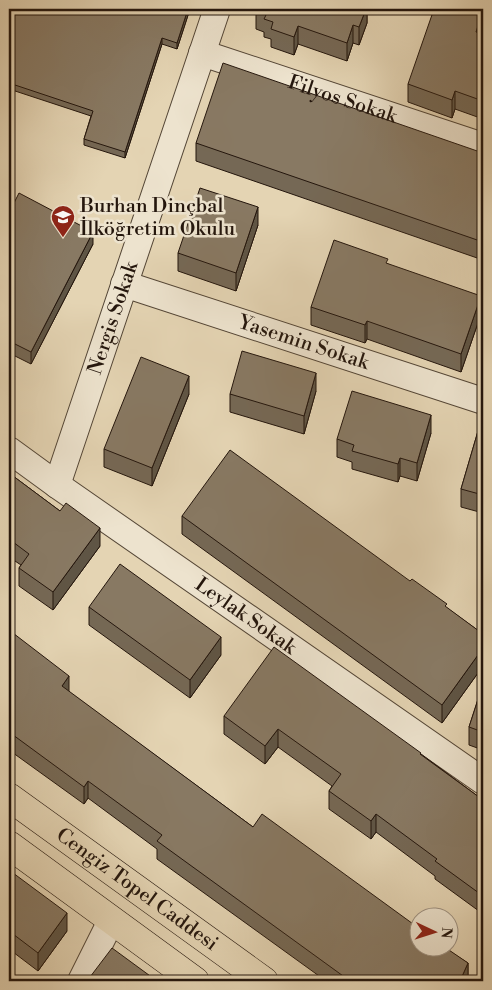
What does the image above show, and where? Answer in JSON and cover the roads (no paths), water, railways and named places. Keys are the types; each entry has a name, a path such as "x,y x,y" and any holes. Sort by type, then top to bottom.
{"main road":[{"name":"Cengiz Topel Caddesi","path":"9,798 264,981"},
{"name":"Cengiz Topel Caddesi","path":"9,845 195,981"}],"street":[{"name":"Nergis Sokak","path":"57,485 217,9"},
{"name":"Filyos Sokak","path":"202,53 483,146"},
{"name":"Yasemin Sokak","path":"124,284 483,401"},
{"name":"Leylak Sokak","path":"9,450 483,781"},
{"path":"81,981 112,920"}],"place":[{"name":"Burhan Dinçbal İlköğretim Okulu","path":"63,238"}]}
